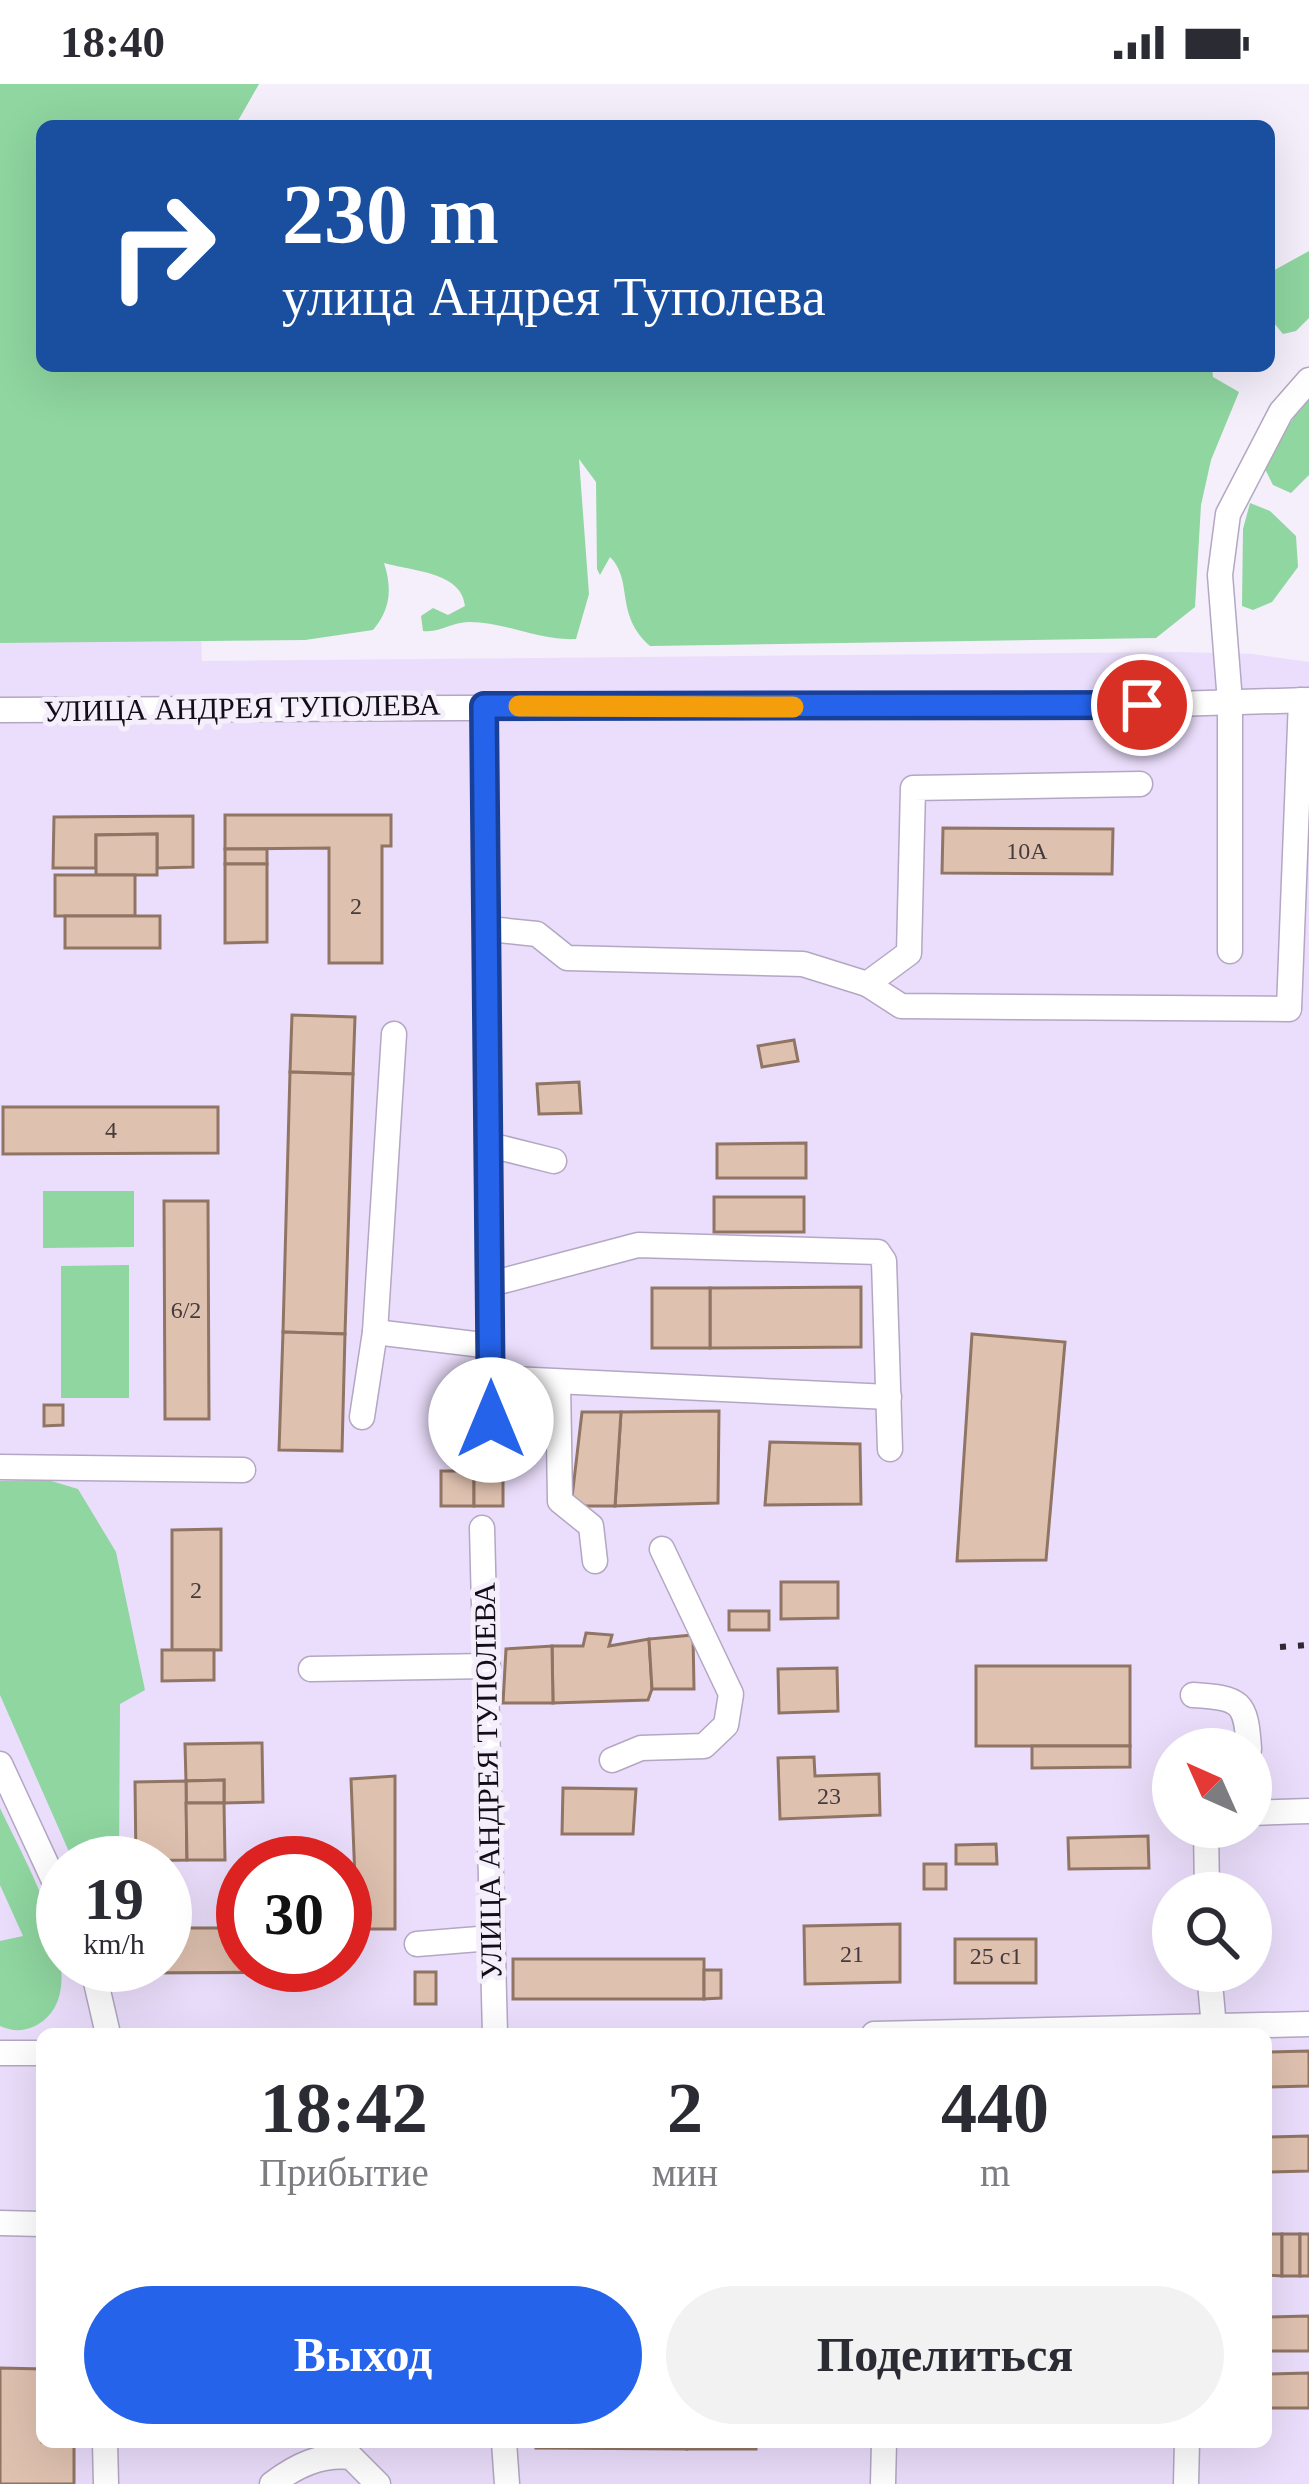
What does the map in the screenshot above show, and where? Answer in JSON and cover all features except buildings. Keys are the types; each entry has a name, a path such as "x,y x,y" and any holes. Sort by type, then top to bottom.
{"street":[{"path":"1230,951 1230,702 1220,575 1228,514 1281,412 1309,380"},
{"name":"УЛИЦА АНДРЕЯ ТУПОЛЕВА","path":"0,710 1230,702 1305,708"},
{"name":"УЛИЦА АНДРЕЯ ТУПОЛЕВА","path":"484,706 490,1463"},
{"path":"489,929 537,934 567,958 803,964 867,984 901,1006 1289,1009 1305,708"},
{"path":"867,984 909,953 913,788 1140,784"},
{"path":"362,1417 375,1332 394,1034"},
{"path":"488,1152 502,1148 554,1161"},
{"path":"491,1284 638,1245 869,1249 884,1261 890,1449"},
{"path":"375,1332 491,1346"},
{"path":"491,1378 889,1397"},
{"path":"558,1382 560,1502 591,1526 595,1561"},
{"path":"0,1467 243,1470"},
{"name":"УЛИЦА АНДРЕЯ ТУПОЛЕВА","path":"482,1528 494,2028"},
{"path":"612,1760 641,1748 704,1746 726,1725 730,1694 710,1642 662,1549"},
{"path":"311,1669 488,1666"},
{"path":"1193,1695 1239,1702 1248,1728"},
{"path":"0,1764 36,1842"},
{"path":"1272,1812 1309,1811"},
{"path":"417,1944 491,1939"},
{"path":"98,1992 107,2028"},
{"path":"1211,1992 1214,2028 1309,2024"},
{"path":"0,2053 36,2053"},
{"path":"0,2223 36,2224"},
{"path":"105,2448 106,2484"},
{"path":"504,2448 507,2484"},
{"path":"883,2484 884,2448"},
{"path":"1186,2484 1187,2448"},
{"path":"272,2484 330,2455 352,2457 378,2484"}],"shaded area":[{"path":"0,84 36,120 36,372 190,372 202,661 1180,652 1309,662 1309,2484 0,2484"}],"green space":[{"path":"0,84 259,84 238,120 36,120 36,372 1213,372 1213,377 1239,392 1211,460 1201,505 1195,607 1156,638 650,646 632,622 617,566 610,557 600,575 597,569 596,482 579,459 589,594 576,639 469,622 423,631 421,616 433,608 448,615 465,606 462,595 434,575 384,563 388,598 373,630 305,640 0,643"},
{"path":"1309,251 1309,318 1296,331 1283,334 1275,324 1275,270"},
{"path":"1309,394 1309,475 1291,493 1273,485 1263,465"},
{"path":"1250,503 1270,511 1296,536 1298,567 1272,602 1253,610 1242,606 1243,529"},
{"path":"43,1191 134,1191 134,1247 43,1248"},
{"path":"129,1265 129,1398 61,1398 61,1266"},
{"path":"48,1480 78,1489 116,1552 145,1690 120,1704 119,1836 62,1836 0,1695 0,1481"},
{"path":"0,1808 36,1884 36,1992 59,1992 43,2021 22,2030 0,2026 0,1941 23,1936 0,1885"}],"railway":[{"path":"1280,1647 1309,1645"}],"slow traffic":[{"path":"519,706 793,707"}],"route":[{"path":"491,1420 484,706 1142,705"}]}
